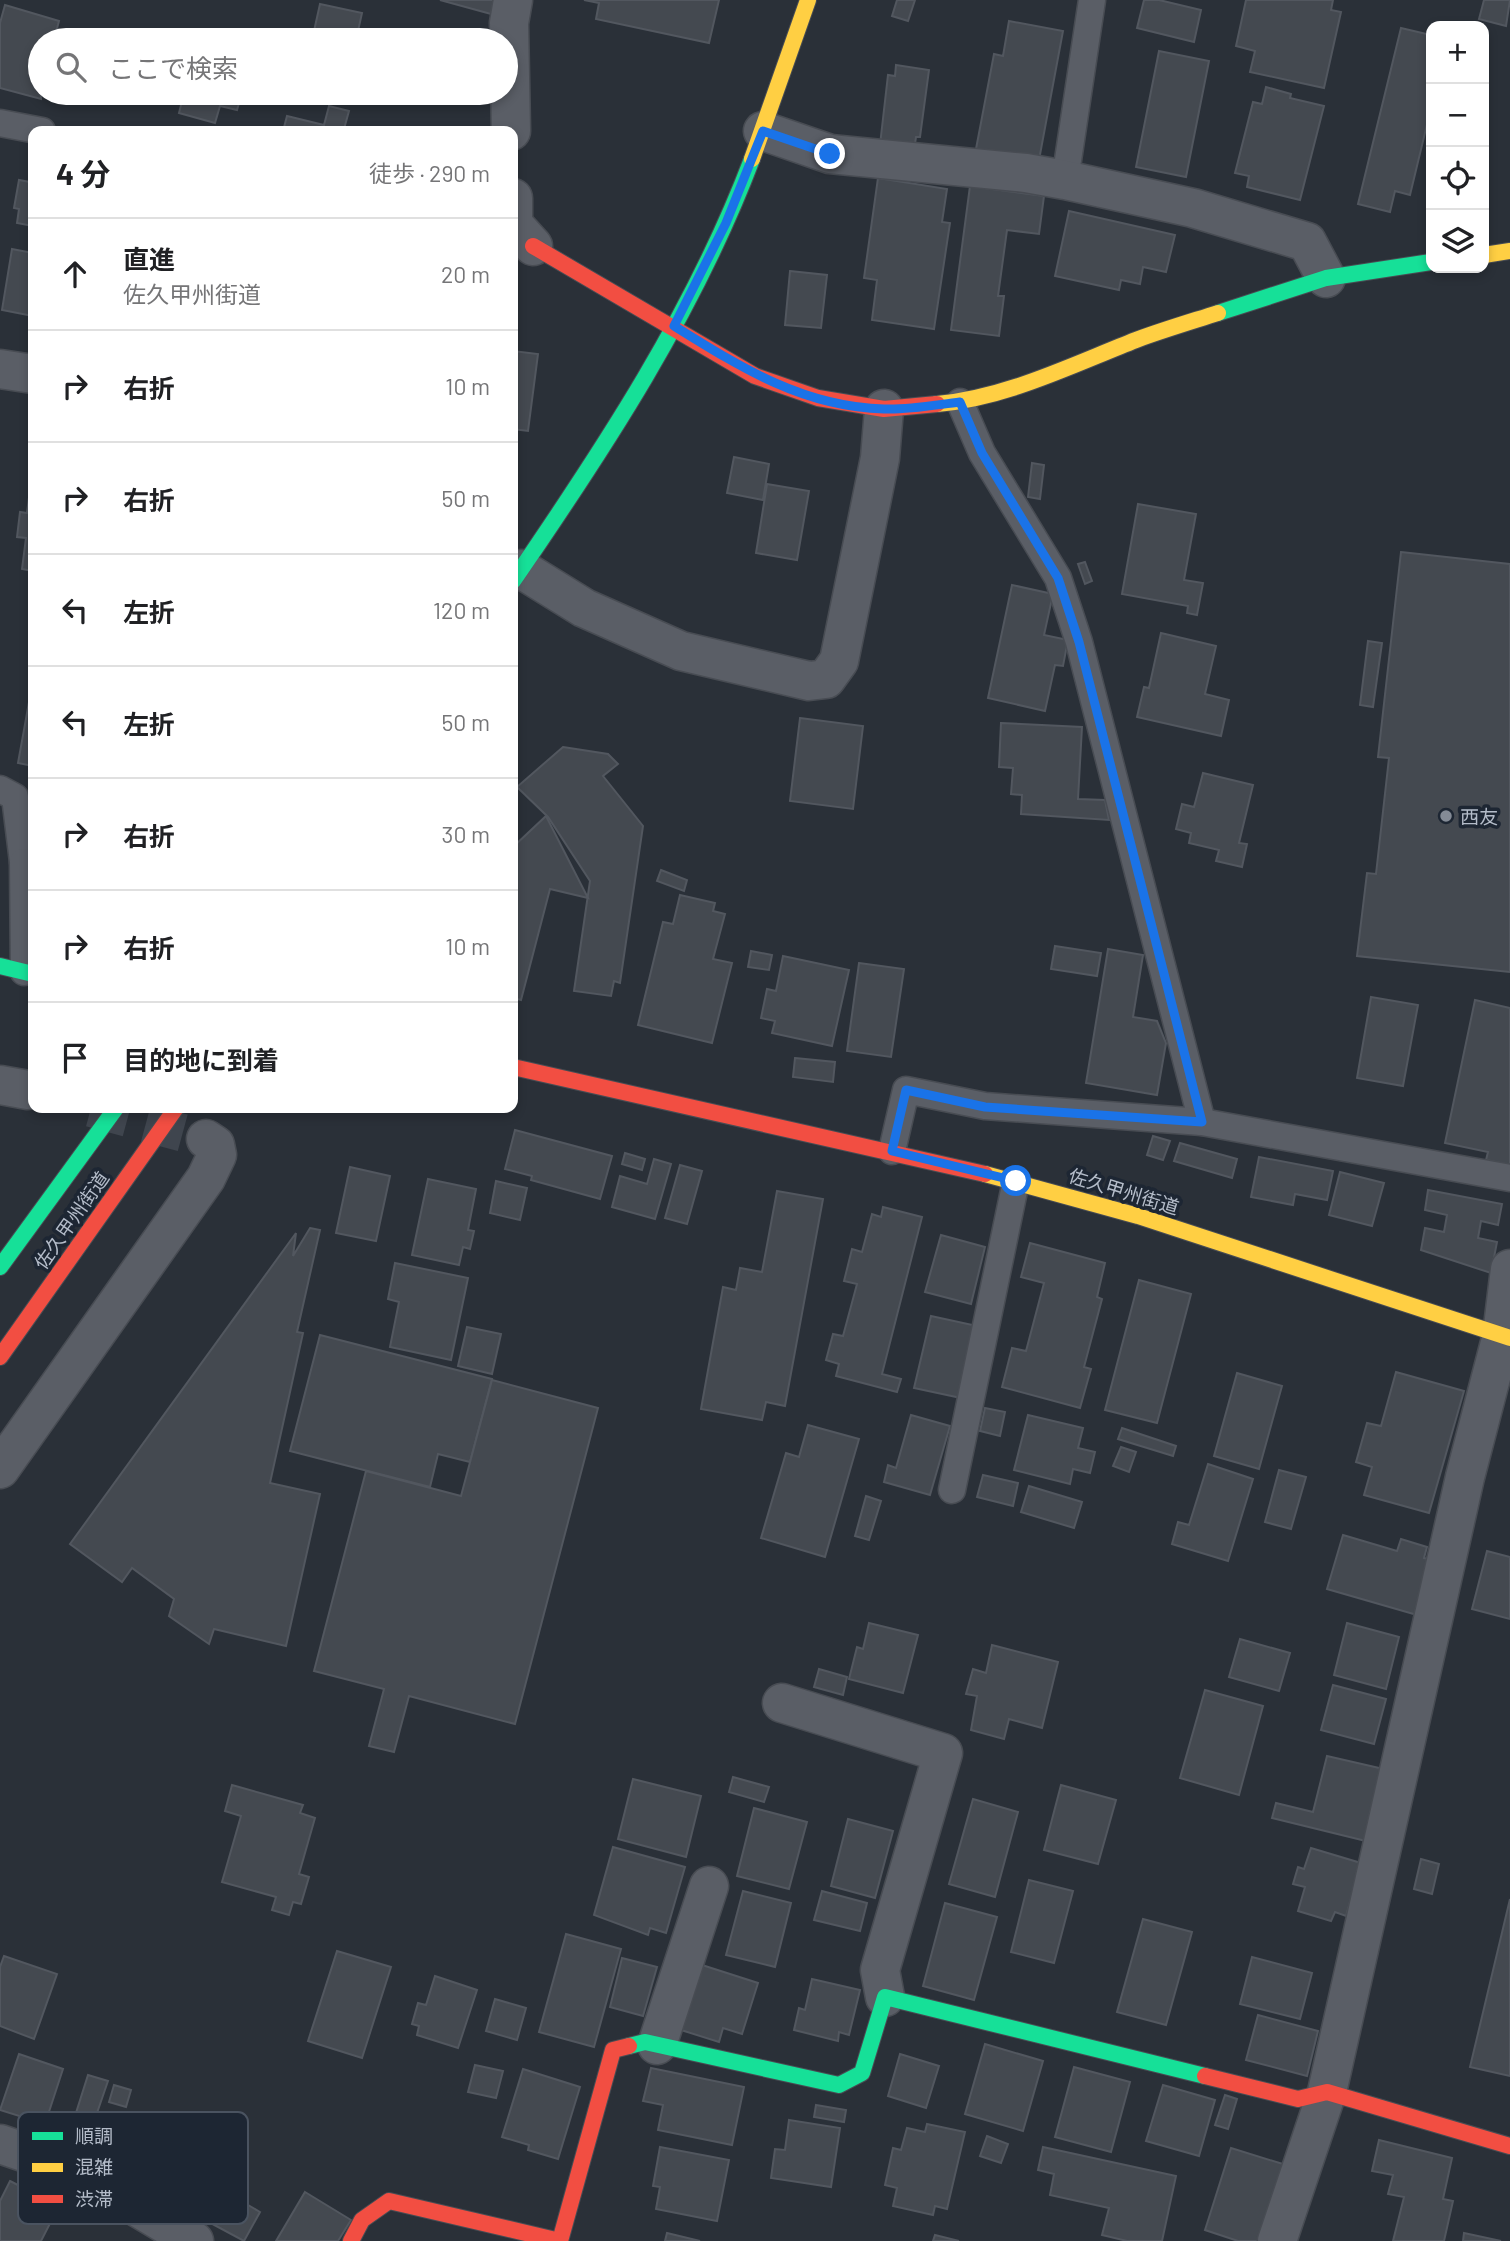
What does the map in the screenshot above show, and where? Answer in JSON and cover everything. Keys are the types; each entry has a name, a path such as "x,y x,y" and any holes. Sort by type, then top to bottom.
{"street":[{"path":"509,28 513,0"},
{"path":"518,574 614,431 674,326 726,223 763,131 808,0"},
{"path":"511,105 511,126"},
{"path":"763,131 830,154 1026,173 1193,208 1307,242 1326,278"},
{"path":"518,230 533,246 674,326 755,376 782,387 848,405 884,409 960,402 1053,374 1138,339 1326,278 1426,263"},
{"path":"1489,253 1510,250"},
{"path":"0,369 28,373"},
{"path":"518,575 681,651 809,681 826,680 839,661 880,458 884,409"},
{"name":"佐久甲州街道","path":"518,1068 1016,1181 1138,1216 1506,1337"},
{"name":"佐久甲州街道","path":"0,1267 112,1113"},
{"name":"佐久甲州街道","path":"0,1357 172,1113"},
{"path":"0,1469 206,1178 217,1155 215,1145 206,1139"},
{"path":"1278,2241 1327,2092 1465,1477 1506,1337 1510,1269"},
{"path":"351,2241 362,2220 389,2201 560,2241 613,2050 645,2042 839,2085 862,2073 885,1997 880,1970 943,1753 782,1703"},
{"path":"657,2045 709,1886"},
{"path":"885,1997 1298,2099 1327,2092 1510,2146"},
{"path":"0,2144 18,2150"},
{"path":"165,2224 194,2241"}],"lane":[{"path":"1065,180 1092,0"},
{"path":"0,124 28,129"},
{"path":"960,402 982,453 1058,578 1079,642 1202,1122"},
{"path":"0,789 15,797 28,863 19,971"},
{"path":"892,1151 906,1090 985,1107 1202,1122 1510,1178"},
{"path":"952,1490 1016,1181"}],"building":[{"path":"440,0 494,0 491,14"},
{"path":"584,0 719,0 709,43 596,19 599,3"},
{"path":"897,0 915,0 908,21 892,16"},
{"path":"1144,0 1159,0 1201,10 1194,42 1137,28"},
{"path":"1246,0 1333,0 1331,10 1341,12 1324,88 1250,72 1255,51 1236,46"},
{"path":"1484,0 1510,0 1506,26 1479,19"},
{"path":"320,4 362,13 359,28 315,28"},
{"path":"5,5 59,21 57,28 28,28 28,96 0,88 0,23"},
{"path":"1009,21 1063,31 1039,160 976,149 994,54 1003,56"},
{"path":"1401,28 1426,34 1426,129 1410,195 1395,191 1390,212 1358,204"},
{"path":"1159,51 1209,61 1186,177 1136,167"},
{"path":"896,65 929,70 920,137 916,137 914,150 880,145 888,75 895,76"},
{"path":"1266,87 1291,94 1290,98 1324,106 1300,200 1247,187 1249,176 1235,173 1253,102 1262,104"},
{"path":"181,105 238,105 237,110 220,106 215,123 179,113"},
{"path":"329,106 349,111 345,126 284,126 287,116 324,125"},
{"path":"878,178 947,189 942,222 950,223 934,329 872,320 877,280 864,278"},
{"path":"19,180 28,182 28,225 17,223 19,209 14,208"},
{"path":"970,186 1044,196 1039,234 1007,230 998,296 1004,296 999,336 951,330"},
{"path":"1069,211 1175,235 1166,272 1143,267 1140,284 1121,280 1119,290 1055,276"},
{"path":"12,249 28,252 28,315 2,310"},
{"path":"790,271 827,275 821,328 785,325"},
{"path":"518,352 538,354 528,431 518,430"},
{"path":"734,457 769,464 763,500 727,493"},
{"path":"1032,463 1044,465 1040,499 1028,497"},
{"path":"767,484 809,491 797,560 756,553"},
{"path":"1138,504 1196,514 1184,580 1203,583 1197,615 1187,613 1188,606 1122,594"},
{"path":"28,505 28,570 22,569 26,538 17,537 20,512 27,513"},
{"name":"西友","path":"1401,552 1510,564 1510,972 1357,956 1367,873 1376,874 1389,758 1378,757"},
{"path":"1085,562 1092,581 1085,584 1078,564"},
{"path":"1012,585 1053,594 1044,635 1068,640 1063,666 1055,665 1045,711 988,698"},
{"path":"1161,633 1216,646 1205,694 1229,700 1221,736 1137,717 1144,687 1149,688"},
{"path":"1368,641 1382,643 1373,707 1360,705"},
{"path":"28,708 28,765 18,763"},
{"path":"800,718 863,726 853,809 790,801"},
{"path":"1001,723 1082,727 1078,799 1105,800 1109,820 1021,814 1022,795 1011,794 1013,768 999,767"},
{"path":"563,747 608,754 618,764 603,776 643,826 620,983 614,981 611,996 574,991 590,881 548,817 518,786"},
{"path":"1203,773 1253,785 1239,843 1247,844 1242,867 1216,861 1219,850 1189,843 1191,833 1176,829 1182,804 1194,807"},
{"path":"546,816 588,898 550,889 521,1000 518,999 518,842"},
{"path":"661,870 687,880 684,891 657,881"},
{"path":"680,895 715,903 713,911 725,914 713,959 732,963 712,1043 638,1025 663,922 673,924"},
{"path":"1055,946 1101,953 1097,976 1051,969"},
{"path":"1108,949 1143,955 1133,1017 1157,1021 1166,1043 1157,1095 1086,1083"},
{"path":"751,951 772,955 769,970 748,967"},
{"path":"783,956 849,970 832,1046 772,1033 775,1021 761,1018 767,989 776,991"},
{"path":"859,963 904,969 891,1057 847,1051"},
{"path":"1371,997 1418,1005 1403,1086 1357,1078"},
{"path":"1475,1000 1510,1008 1510,1165 1486,1160 1488,1152 1445,1143"},
{"path":"795,1058 835,1062 833,1082 793,1077"},
{"path":"515,1130 612,1156 600,1199 531,1180 532,1176 505,1169"},
{"path":"1153,1136 1170,1141 1163,1160 1147,1155"},
{"path":"1180,1143 1237,1159 1232,1178 1174,1161"},
{"path":"625,1153 645,1159 642,1170 622,1164"},
{"path":"1259,1157 1333,1171 1327,1200 1295,1194 1293,1205 1251,1197"},
{"path":"654,1159 671,1164 655,1219 612,1207 620,1176 647,1184"},
{"path":"680,1165 702,1171 687,1224 665,1218"},
{"path":"350,1167 390,1176 376,1241 336,1233"},
{"path":"1340,1172 1384,1183 1372,1226 1329,1215"},
{"path":"428,1179 476,1189 468,1230 474,1231 470,1249 463,1247 459,1265 412,1255"},
{"path":"496,1181 527,1188 520,1220 490,1213"},
{"path":"1428,1190 1502,1204 1498,1225 1481,1221 1478,1238 1497,1242 1491,1273 1421,1250 1425,1228 1444,1232 1447,1215 1425,1210"},
{"path":"777,1191 823,1199 785,1406 766,1402 762,1420 701,1409 723,1287 736,1290 740,1268 762,1272"},
{"path":"883,1207 922,1217 882,1374 901,1379 897,1392 836,1376 839,1364 826,1360 833,1334 843,1336 857,1284 844,1281 852,1249 862,1252 872,1214 881,1217"},
{"path":"310,1228 320,1230 297,1332 303,1333 270,1483 320,1494 286,1646 214,1629 209,1644 169,1616 174,1599 132,1568 122,1582 70,1544 296,1233 293,1256"},
{"path":"941,1235 985,1247 971,1304 925,1292"},
{"path":"1030,1243 1105,1263 1097,1297 1102,1299 1084,1367 1091,1369 1080,1408 1002,1387 1012,1348 1026,1351 1044,1283 1021,1277"},
{"path":"395,1263 468,1278 451,1360 390,1347 399,1302 388,1299"},
{"path":"1139,1280 1191,1294 1157,1423 1105,1410"},
{"path":"931,1316 977,1326 961,1398 914,1388"},
{"path":"467,1327 501,1334 492,1374 458,1366"},
{"path":"320,1335 492,1379 470,1462 438,1454 430,1487 290,1451"},
{"path":"1396,1372 1464,1391 1429,1513 1364,1495 1372,1467 1356,1462 1367,1423 1381,1426"},
{"path":"1237,1373 1282,1386 1259,1469 1214,1456"},
{"path":"492,1380 598,1408 515,1724 409,1696 394,1752 369,1746 384,1689 314,1671 366,1471 461,1496"},
{"path":"985,1408 1005,1412 1000,1436 980,1431"},
{"path":"911,1415 950,1426 930,1495 884,1482 888,1465 896,1468"},
{"path":"1028,1415 1083,1428 1078,1448 1095,1452 1090,1473 1073,1469 1070,1484 1014,1470"},
{"path":"808,1425 859,1439 825,1557 761,1538 786,1453 799,1457"},
{"path":"1122,1428 1176,1446 1173,1456 1118,1439"},
{"path":"1121,1447 1136,1452 1129,1472 1113,1466"},
{"path":"1208,1464 1253,1479 1228,1561 1172,1544 1178,1522 1189,1525"},
{"path":"1279,1470 1306,1477 1291,1529 1265,1522"},
{"path":"983,1475 1018,1483 1013,1506 977,1497"},
{"path":"1029,1486 1082,1502 1074,1528 1021,1512"},
{"path":"866,1496 881,1501 869,1540 855,1536"},
{"path":"1343,1535 1397,1551 1401,1539 1427,1547 1424,1558 1433,1560 1417,1615 1327,1589"},
{"path":"1487,1551 1510,1557 1510,1619 1472,1609"},
{"path":"869,1623 918,1635 903,1693 849,1679 857,1647 863,1649"},
{"path":"1347,1623 1399,1637 1386,1689 1334,1675"},
{"path":"1240,1639 1290,1653 1279,1691 1229,1677"},
{"path":"992,1645 1058,1662 1042,1728 1009,1719 1004,1739 971,1730 977,1696 966,1694 973,1669 986,1673"},
{"path":"819,1669 847,1677 843,1695 814,1687"},
{"path":"1333,1685 1386,1699 1374,1744 1321,1730"},
{"path":"1205,1690 1263,1706 1239,1795 1180,1778"},
{"path":"1327,1756 1388,1770 1370,1842 1272,1818 1276,1803 1313,1812"},
{"path":"733,1777 769,1787 764,1802 729,1792"},
{"path":"633,1779 701,1796 686,1857 618,1839"},
{"path":"232,1785 303,1805 300,1813 315,1818 299,1874 309,1877 301,1904 293,1902 289,1915 272,1910 276,1897 222,1882 241,1816 225,1811"},
{"path":"1061,1785 1116,1800 1098,1864 1044,1850"},
{"path":"973,1799 1018,1812 995,1897 949,1884"},
{"path":"754,1808 807,1822 789,1889 737,1876"},
{"path":"848,1819 893,1831 875,1898 831,1886"},
{"path":"613,1847 685,1867 666,1933 650,1928 648,1935 594,1915"},
{"path":"1311,1848 1361,1863 1346,1916 1335,1912 1331,1921 1298,1911 1305,1887 1293,1884 1298,1867 1304,1869"},
{"path":"1421,1859 1439,1864 1432,1894 1414,1889"},
{"path":"1029,1880 1073,1891 1054,1963 1011,1952"},
{"path":"743,1891 791,1903 775,1967 726,1955"},
{"path":"822,1891 867,1903 860,1931 814,1920"},
{"path":"1510,1899 1510,2076 1470,2067"},
{"path":"945,1903 997,1917 974,2000 923,1986"},
{"path":"1143,1919 1192,1932 1166,2025 1117,2012"},
{"path":"566,1934 621,1949 594,2047 539,2032"},
{"path":"337,1951 391,1967 362,2058 308,2041"},
{"path":"4,1956 57,1974 34,2039 0,2026 0,1967"},
{"path":"1252,1957 1312,1973 1300,2019 1240,2004"},
{"path":"622,1958 657,1967 643,2016 610,2007"},
{"path":"702,1965 758,1983 742,2034 723,2028 719,2042 681,2030"},
{"path":"435,1976 477,1990 458,2048 417,2035 419,2026 412,2024 418,2003 426,2005"},
{"path":"812,1979 860,1990 849,2035 839,2032 838,2041 794,2030 799,2008 805,2010"},
{"path":"495,1999 526,2008 517,2040 486,2031"},
{"path":"1258,2015 1318,2031 1307,2076 1246,2060"},
{"path":"985,2044 1043,2061 1023,2131 965,2114"},
{"path":"19,2054 63,2069 49,2112 18,2112 18,2116 0,2110"},
{"path":"900,2054 939,2066 926,2108 888,2096"},
{"path":"475,2065 503,2071 496,2098 468,2092"},
{"path":"1074,2067 1130,2082 1111,2152 1055,2137"},
{"path":"651,2068 744,2087 732,2145 658,2130 663,2105 643,2101"},
{"path":"523,2069 580,2087 558,2159 528,2150 529,2145 502,2137"},
{"path":"88,2075 108,2081 97,2112 76,2112"},
{"path":"114,2085 131,2090 126,2107 109,2102"},
{"path":"1163,2085 1215,2100 1199,2156 1146,2141"},
{"path":"1225,2095 1237,2099 1228,2129 1215,2125"},
{"path":"816,2105 846,2110 844,2122 814,2117"},
{"path":"789,2120 840,2128 831,2187 771,2178 775,2149 785,2150"},
{"path":"927,2124 965,2132 947,2209 935,2206 933,2215 893,2206 897,2188 885,2185 893,2148 901,2150 907,2128 925,2132"},
{"path":"987,2136 1008,2144 1001,2163 980,2156"},
{"path":"1379,2140 1452,2158 1443,2199 1453,2201 1444,2241 1393,2241 1404,2197 1388,2194 1393,2175 1372,2171"},
{"path":"660,2147 729,2160 717,2221 656,2209 660,2187 653,2186"},
{"path":"1043,2147 1176,2176 1162,2241 1127,2241 1102,2235 1109,2208 1050,2195 1054,2174 1038,2170"},
{"path":"1231,2148 1286,2165 1261,2241 1238,2241 1205,2230"},
{"path":"10,2181 18,2185 18,2224 50,2224 41,2241 0,2241 0,2201"},
{"path":"305,2192 351,2220 338,2241 276,2241"},
{"path":"248,2205 260,2212 244,2241 212,2224 248,2224"},
{"path":"667,2233 700,2241 665,2241"},
{"path":"1464,2233 1501,2241 1463,2241"},
{"path":"935,2235 959,2241 933,2241"}],"tunnel":[{"path":"110,1113 206,1139"}],"traffic: fast":[{"path":"518,574 614,429 675,324 729,216 752,159"},
{"path":"1218,313 1326,278 1426,263"},
{"path":"0,966 28,973"},
{"path":"0,1267 112,1113"},
{"path":"629,2046 645,2042 839,2085 862,2073 885,1997 1205,2076"}],"traffic: slow":[{"path":"752,159 808,0"},
{"path":"1489,254 1510,251"},
{"path":"937,404 963,401 1013,388 1136,340 1218,313"},
{"path":"985,1174 1138,1216 1510,1338"}],"traffic: jam":[{"path":"533,246 755,376 818,398 884,409 937,404"},
{"path":"518,1068 985,1174"},
{"path":"0,1357 172,1113"},
{"path":"351,2241 362,2220 389,2201 560,2241 613,2050 629,2046"},
{"path":"1205,2076 1298,2099 1327,2092 1510,2146"}],"place":[{"name":"西友","path":"1446,816"}],"route":[{"path":"830,154 763,131 701,279 674,326 755,376 818,398 884,409 960,402 982,453 1058,578 1079,642 1202,1122 985,1107 906,1090 892,1151 1016,1181"}]}
